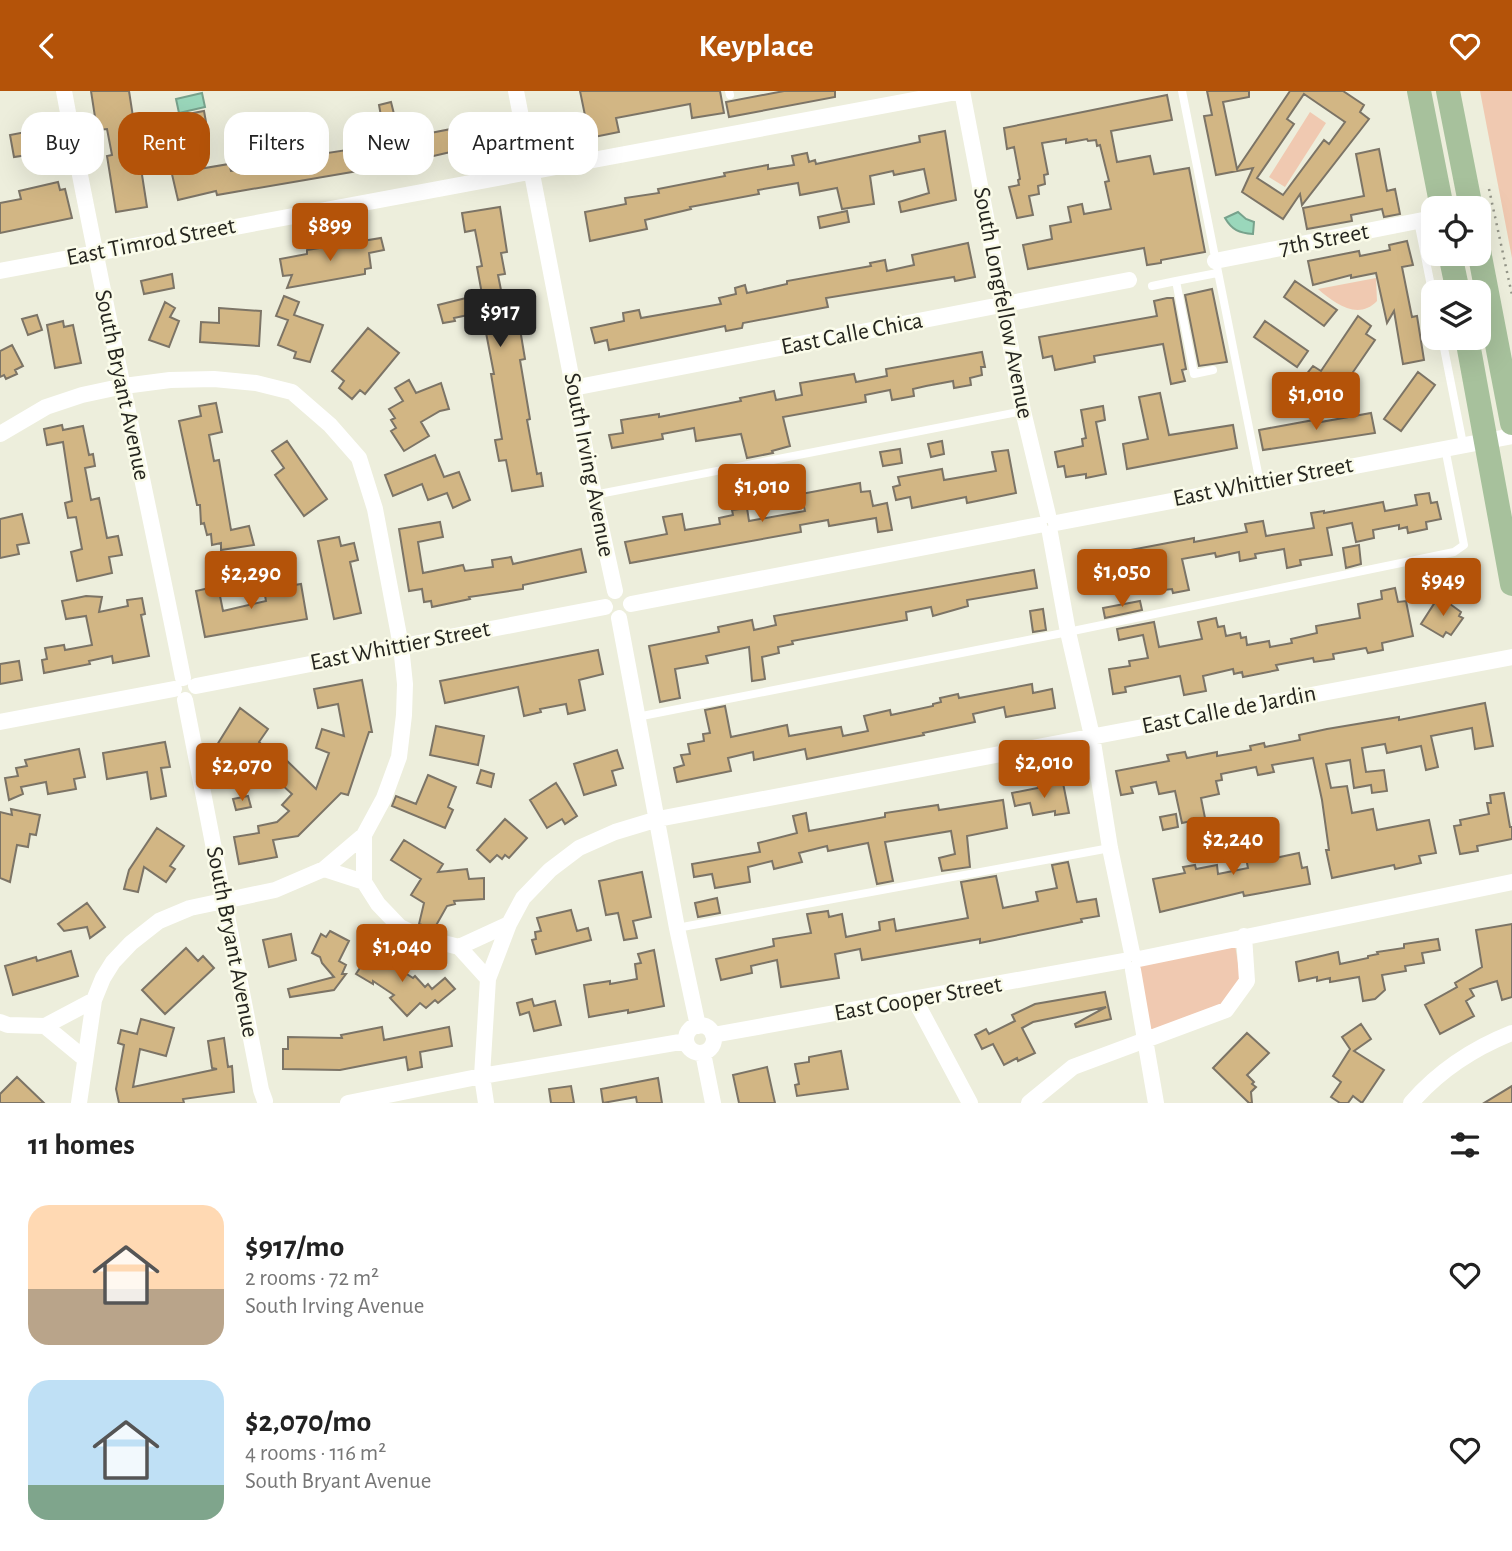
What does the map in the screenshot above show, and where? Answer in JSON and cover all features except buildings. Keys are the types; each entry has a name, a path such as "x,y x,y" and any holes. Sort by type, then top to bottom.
{"main road":[{"path":"1419,91 1440,196"},
{"path":"1448,91 1469,196"},
{"path":"1482,266 1512,423"},
{"path":"1467,350 1475,442 1512,584"}],"street":[{"name":"South Bryant Avenue","path":"64,91 93,253 124,386 266,1102"},
{"name":"South Irving Avenue","path":"516,91 520,112"},
{"name":"East Timrod Street","path":"598,158 962,91"},
{"name":"South Longfellow Avenue","path":"962,91 1023,411 1092,736 1156,1103"},
{"name":"East Timrod Street","path":"0,271 506,175"},
{"name":"South Irving Avenue","path":"533,175 615,591"},
{"name":"7th Street","path":"1216,267 1421,220"},
{"name":"East Calle Chica","path":"573,388 1129,280"},
{"path":"0,434 46,407 82,395 124,386 170,380 214,379 256,383 292,392 330,425 359,458 374,509 401,646 405,684 399,757 384,798 364,835 324,869 275,890 190,908 159,921 131,943 113,962 94,1000 79,1103"},
{"name":"East Whittier Street","path":"631,604 1512,436"},
{"path":"615,591 624,592 631,604 629,612 619,618 611,616 605,607 607,596 615,591"},
{"name":"East Whittier Street","path":"0,722 605,607"},
{"path":"619,618 677,928 698,1025"},
{"name":"East Calle de Jardin","path":"486,1103 482,1076 488,979 509,924 523,898 550,870 579,848 615,832 658,819 1512,657"},
{"path":"364,835 364,882 378,904 400,927 420,937 459,947 488,979"},
{"path":"324,869 364,882"},
{"name":"East Cooper Street","path":"713,1035 1132,961 1512,883"},
{"path":"459,947 509,924"},
{"path":"1029,1103 1073,1067 1226,1010 1247,981 1244,936"},
{"path":"0,1022 8,1025 45,1026 94,1000"},
{"path":"915,1000 970,1103"},
{"path":"698,1025 708,1027 713,1035 713,1044 703,1053 690,1049 686,1041 687,1033 698,1025"},
{"path":"45,1026 85,1059"},
{"path":"1411,1103 1427,1085 1485,1044 1512,1033"},
{"path":"348,1103 482,1076 686,1041"},
{"path":"703,1053 713,1103"}],"lane":[{"path":"1182,91 1260,482"},
{"path":"1152,286 1216,267"},
{"path":"1176,281 1194,374 1213,370"},
{"path":"1446,350 1475,442"},
{"path":"594,495 1023,411"},
{"path":"637,717 1454,552 1464,545 1445,447"},
{"path":"677,928 1110,848"}],"shaded area":[{"path":"1480,91 1512,91 1512,258"},
{"path":"202,93 205,107 179,112 176,99"},
{"path":"1310,112 1326,123 1285,187 1269,177"},
{"path":"1238,212 1254,222 1253,234 1236,230 1225,218"},
{"path":"1376,278 1377,301 1362,310 1346,308 1318,289"},
{"path":"1235,945 1241,981 1222,1007 1148,1035 1135,966"}]}
